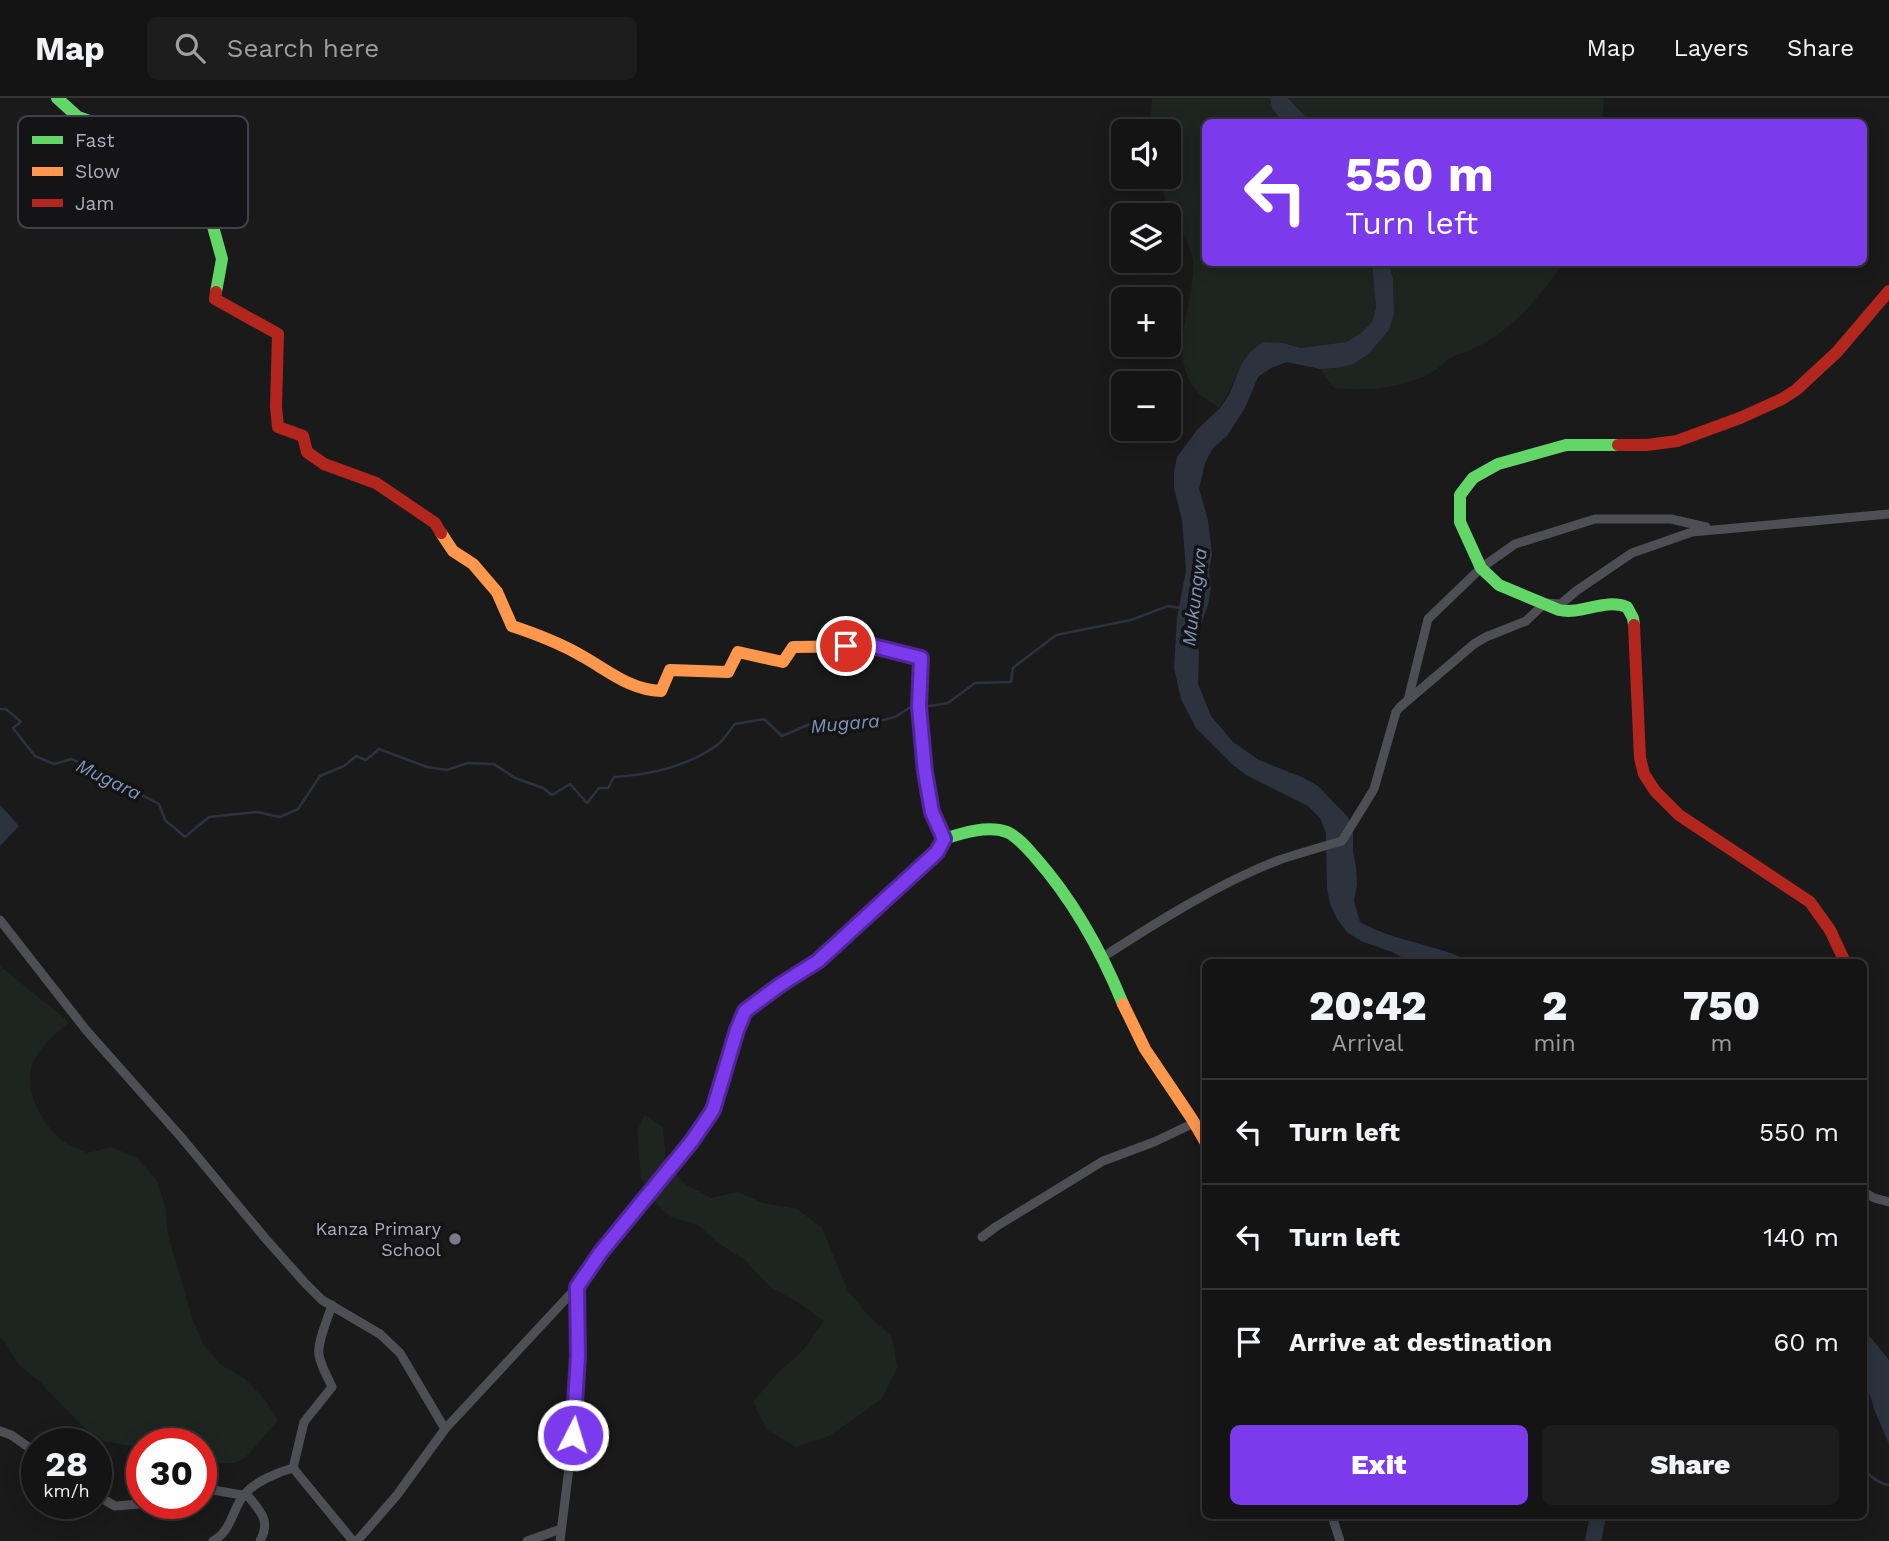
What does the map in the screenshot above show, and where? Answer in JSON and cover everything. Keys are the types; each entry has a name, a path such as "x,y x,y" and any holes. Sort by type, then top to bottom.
{"street":[{"path":"57,98 77,116"},
{"path":"214,228 222,258 215,299 278,334 278,427 303,436 307,452 324,464 376,483 435,523 453,551 473,565 497,592 512,626 576,652 647,692 661,691 670,670 728,673 738,652 754,654 766,661 783,662 793,647 873,646 921,658 919,707 925,772 932,812 944,839"},
{"path":"1844,959 1833,934 1810,901 1679,815 1655,791 1644,774 1640,758 1636,646 1633,618 1627,607 1604,604 1568,612 1499,585 1481,568 1460,522 1460,495 1473,478 1498,464 1566,445 1647,445 1676,441 1696,436 1783,399 1837,352 1889,291"},
{"path":"1103,957 1142,931 1242,876 1280,860 1342,841 1374,789 1396,712 1408,699 1474,644 1525,621 1545,603 1561,604 1632,553 1692,531 1889,514"},
{"path":"1408,699 1428,619 1481,568 1515,544 1595,519 1671,520 1719,530"},
{"path":"293,1468 355,1541 397,1495 445,1429 577,1287 601,1252 692,1141 713,1110 745,1011 824,955 937,852 944,839 963,833 1008,833 1032,853 1065,892 1103,957 1145,1050 1202,1136"},
{"path":"0,920 86,1030 181,1137 265,1238 322,1300 380,1334 400,1353 445,1429"},
{"path":"982,1237 1103,1161 1154,1142 1194,1123"},
{"path":"1867,1194 1889,1202"},
{"path":"560,1541 576,1411 577,1287"},
{"path":"293,1468 304,1422 332,1387 319,1355 332,1305"},
{"path":"0,1431 21,1442"},
{"path":"212,1541 219,1537 232,1520 244,1494 273,1474 293,1468"},
{"path":"217,1490 248,1496 265,1522 260,1541"},
{"path":"1333,1519 1340,1541"},
{"path":"527,1541 561,1529"}],"shaded area":[{"path":"1152,98 1270,98 1272,108 1280,119 1202,119 1202,266 1372,266 1376,308 1372,322 1360,334 1346,342 1301,348 1283,343 1250,352 1219,408 1202,397 1186,373 1182,342 1193,278 1193,262 1181,229 1181,203 1168,203 1162,189 1181,189 1181,119 1151,119"},
{"path":"1288,98 1603,98 1604,101 1602,119 1307,119"},
{"path":"1390,266 1561,266 1535,300 1513,322 1489,340 1450,358 1435,371 1406,383 1383,388 1334,388 1320,369 1337,368 1389,330 1394,314"},
{"path":"0,966 69,1022 41,1049 31,1068 33,1098 42,1118 63,1141 87,1153 112,1147 138,1159 156,1179 165,1205 168,1235 192,1318 203,1344 221,1365 244,1378 263,1397 278,1420 244,1458 231,1463 217,1463 217,1428 126,1428 126,1445 112,1443 112,1428 85,1428 80,1424 40,1382 19,1365 0,1337"},
{"path":"645,1115 663,1127 666,1163 685,1184 711,1198 738,1192 763,1203 797,1209 822,1228 848,1291 868,1315 892,1337 897,1368 882,1399 829,1436 796,1447 767,1430 753,1402 776,1375 804,1349 824,1321 798,1302 770,1287 745,1260 718,1243 698,1225 671,1217 651,1199 641,1178 637,1131"}],"water":[{"path":"1270,98 1288,98 1307,119 1280,119 1272,108"},
{"name":"Mukungwa","path":"1372,266 1390,266 1394,314 1389,330 1367,355 1353,364 1337,368 1320,369 1287,362 1271,368 1258,377 1245,408 1227,436 1213,448 1205,463 1199,489 1208,520 1212,555 1209,571 1211,588 1197,635 1198,684 1211,716 1233,742 1259,760 1318,786 1348,817 1353,834 1356,867 1354,901 1360,922 1387,934 1465,959 1405,959 1361,941 1347,932 1330,904 1326,833 1320,818 1308,806 1246,775 1196,728 1181,699 1174,668 1177,618 1186,570 1182,520 1174,488 1177,457 1196,431 1220,408 1229,395 1241,365 1250,352 1263,342 1283,343 1301,348 1346,342 1360,334 1372,322 1376,308"},
{"path":"0,805 19,826 0,846"},
{"path":"1867,1335 1889,1360 1889,1444 1867,1384"}],"waterway":[{"name":"Mugara","path":"924,707 948,703 975,683 1011,682 1013,668 1056,635 1131,620 1168,606 1181,608"},
{"name":"Mugara","path":"0,709 6,709 21,722 13,728 35,756 54,764 72,759 159,804 165,820 185,837 209,817 257,812 280,817 298,809 320,776 344,766 356,756 366,760 379,749 427,767 447,770 467,763 494,764 515,778 543,788 552,795 570,784 587,803 599,788 608,788 614,777 668,768 694,759 720,743 735,724 764,719 782,736 810,724 843,720 864,725 895,717 914,707"},
{"path":"1867,1473 1879,1482 1889,1485"},
{"path":"1593,1541 1597,1519"}],"traffic: fast":[{"path":"57,98 77,116"},
{"path":"213,228 222,259 216,292"},
{"path":"1618,445 1566,445 1498,464 1473,478 1460,495 1460,522 1481,568 1499,585 1559,610 1610,604 1627,607 1634,625"},
{"path":"883,648 921,658 919,707 925,772 932,812 944,839 967,832 992,829 1007,832 1019,840 1049,874 1074,909 1096,945 1123,1004"}],"traffic: slow":[{"path":"441,533 453,551 473,564 497,592 512,626 565,647 620,679 650,690 661,691 670,670 728,672 738,652 783,662 793,647 883,648"},
{"path":"1123,1004 1145,1049 1202,1136"}],"traffic: jam":[{"path":"1618,445 1677,441 1782,399 1796,390 1837,352 1889,291"},
{"path":"216,292 215,299 278,334 278,427 303,436 307,452 324,464 376,483 435,523 441,533"},
{"path":"1634,625 1640,758 1644,774 1655,791 1679,815 1810,902 1830,930 1844,959"}],"place":[{"name":"Kanza Primary School","path":"455,1239"}],"route":[{"path":"573,1435 578,1356 577,1287 601,1252 692,1141 713,1110 745,1011 818,961 937,852 944,839 932,812 925,772 919,707 921,658 873,646 846,646"}]}
